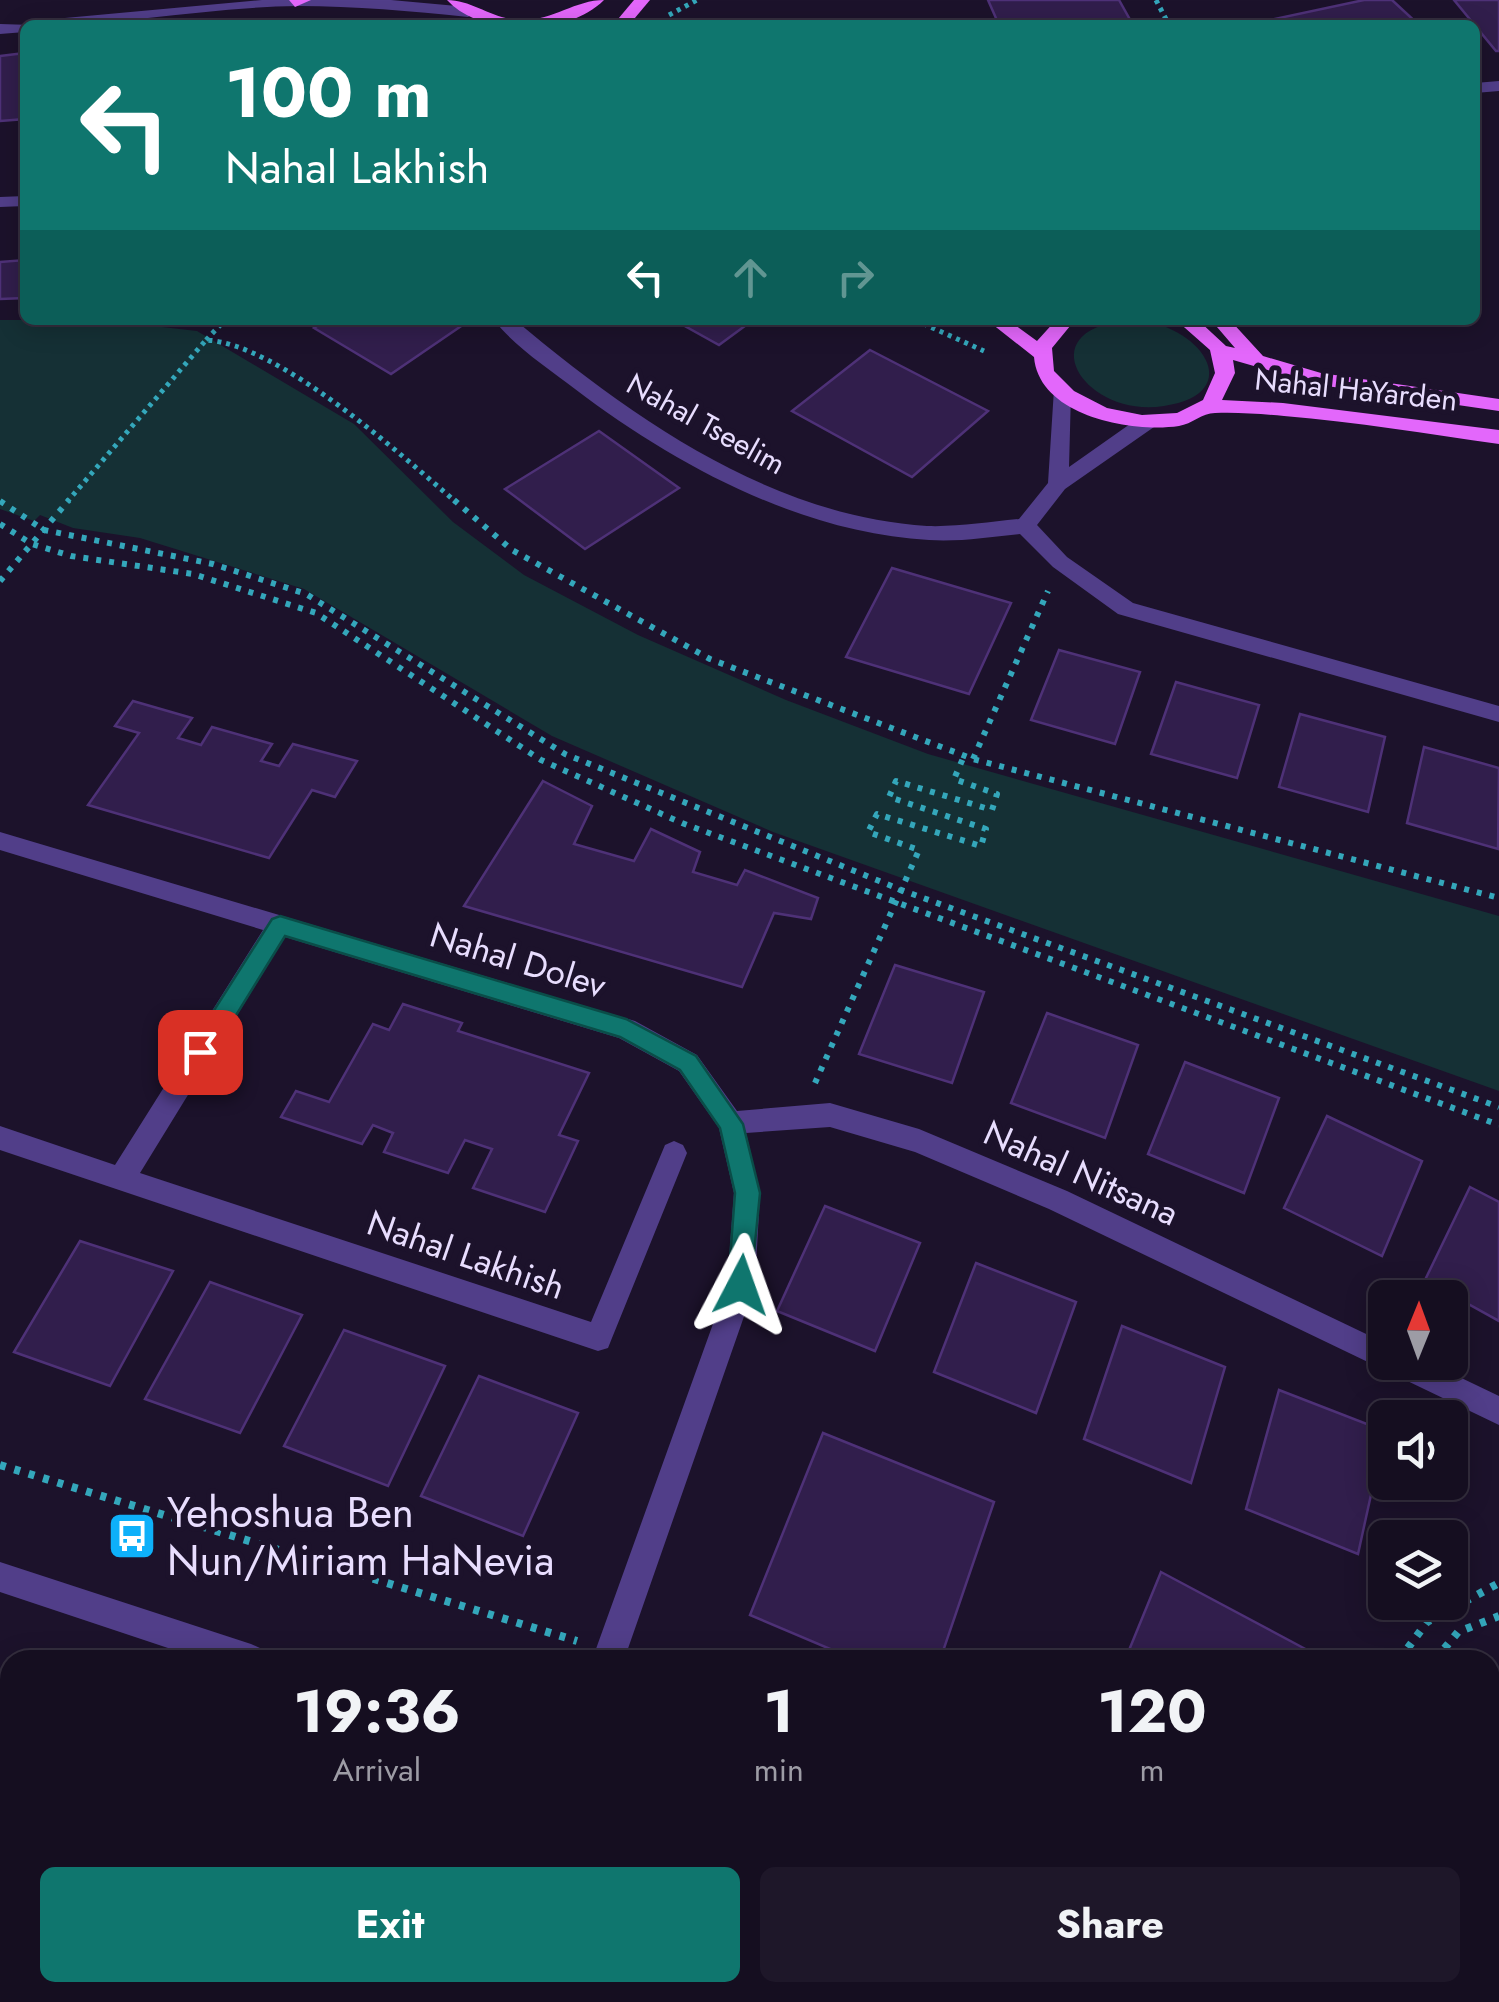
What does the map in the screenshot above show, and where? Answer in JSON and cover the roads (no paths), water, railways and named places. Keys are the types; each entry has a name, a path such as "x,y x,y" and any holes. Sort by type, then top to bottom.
{"main road":[{"path":"582,19 596,0"},
{"path":"625,20 642,0"},
{"path":"461,6 496,20"},
{"path":"1003,325 1042,354"},
{"path":"1061,325 1046,340 1042,354 1047,374 1061,393 1085,409 1115,419 1147,422"},
{"path":"1191,325 1220,350 1226,370 1220,390 1205,406"},
{"path":"1225,325 1258,361"},
{"name":"Nahal HaYarden","path":"1220,350 1320,379 1499,405"},
{"name":"Nahal HaYarden","path":"1147,422 1189,414 1205,406 1283,408 1499,437"}],"street":[{"path":"69,20 130,8 313,0"},
{"path":"299,1 461,6"},
{"name":"Nahal Tseelim","path":"509,325 607,404 736,482 811,511 922,533 1025,526"},
{"path":"1058,484 1061,393"},
{"path":"1147,422 1058,484 1025,526 1060,562 1126,610 1499,714"},
{"name":"Nahal Dolev","path":"0,842 626,1029 688,1063 731,1124 748,1193 741,1285 612,1650"},
{"path":"122,1179 280,925"},
{"name":"Nahal Nitsana","path":"731,1124 782,1116 830,1115 918,1141 1058,1200 1368,1349"},
{"name":"Nahal Lakhish","path":"0,1138 598,1338 674,1153"},
{"path":"1434,1380 1499,1411"},
{"path":"0,1576 222,1650"}],"place":[{"name":"Yehoshua Ben Nun/Miriam HaNevia","path":"132,1536"}]}
